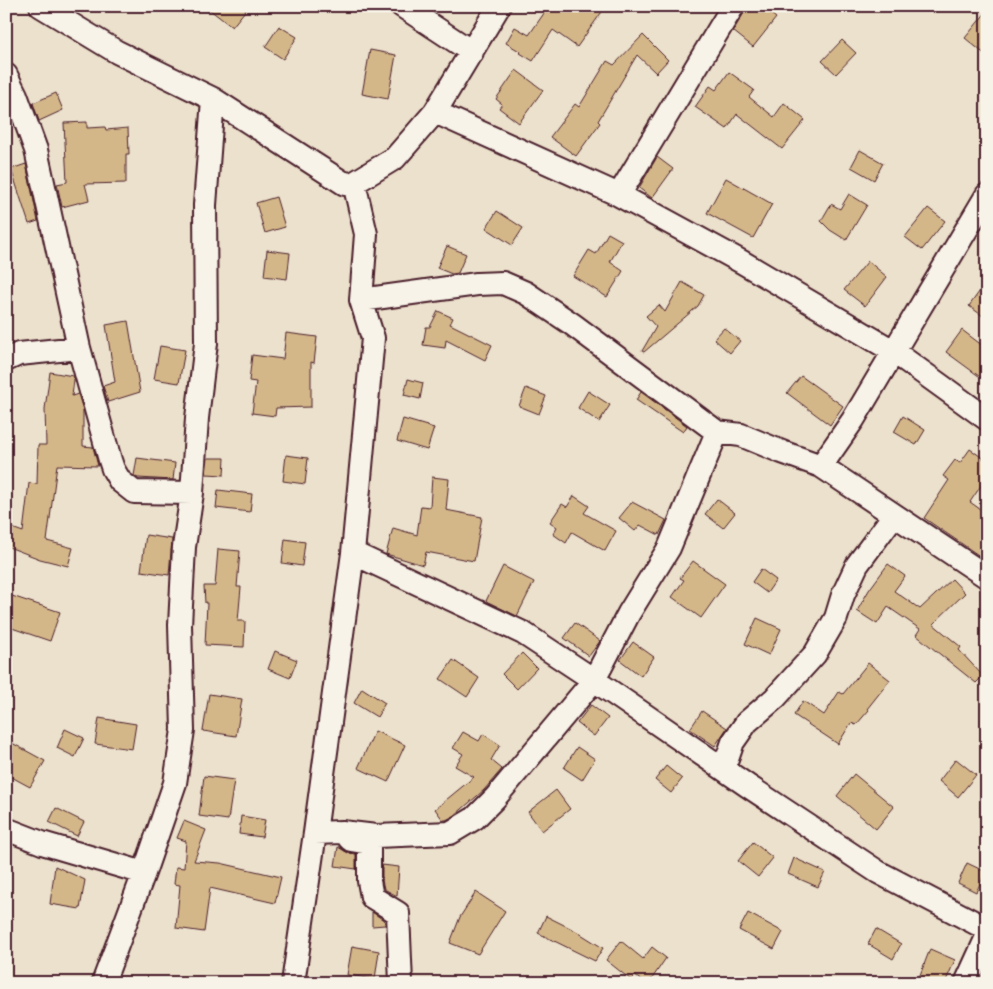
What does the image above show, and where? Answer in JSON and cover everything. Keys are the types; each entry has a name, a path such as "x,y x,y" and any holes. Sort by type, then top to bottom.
{"street":[{"path":"41,6 117,52 213,99 345,184 354,183 394,158 435,112 500,6"},
{"path":"402,6 472,52"},
{"path":"619,195 733,6"},
{"path":"6,75 16,95 36,150 79,348 113,469 120,481 134,492 192,493"},
{"path":"103,983 144,873 174,783 182,730 180,624 184,547 192,493 197,418 206,343 205,205 213,99"},
{"path":"435,112 619,195 742,262 893,351 987,419"},
{"path":"293,983 316,832 353,553 373,338 361,300 366,234 354,183"},
{"path":"821,466 853,420 987,194"},
{"path":"361,300 477,284 503,283 526,293 572,324 717,432 741,435 821,466 987,577"},
{"path":"6,360 19,354 79,348"},
{"path":"316,832 342,832 376,836 450,833 475,818 495,798 594,680 629,613 669,548 717,432"},
{"path":"724,768 733,742 747,722 775,698 815,654 836,618 843,595 857,565 894,515"},
{"path":"353,553 523,633 878,872 987,929"},
{"path":"6,829 42,843 144,873"},
{"path":"342,832 351,840 370,842 372,896 398,913 401,983"},
{"path":"966,983 987,937"}],"building":[{"path":"205,6 249,6 232,27"},
{"path":"549,6 606,6 577,47 553,30 533,61 506,43 515,27 529,35"},
{"path":"746,6 761,6 776,18 753,47 733,31"},
{"path":"987,11 987,56 965,38"},
{"path":"279,26 297,37 283,59 265,47"},
{"path":"643,35 668,60 656,73 637,55 598,121 600,123 576,156 550,137 575,104 579,107 607,61 614,65"},
{"path":"842,40 856,53 836,74 822,61"},
{"path":"370,50 396,55 388,99 362,94"},
{"path":"516,70 543,90 519,123 499,108 502,104 496,99"},
{"path":"729,72 754,90 749,97 774,117 784,103 805,120 782,149 737,114 727,129 695,107 710,86 716,90"},
{"path":"56,93 63,110 39,121 33,103"},
{"path":"87,122 87,128 105,127 106,130 128,128 129,154 126,154 126,183 85,184 89,200 62,207 57,184 67,182 64,123"},
{"path":"860,150 883,163 874,180 851,167"},
{"path":"657,157 673,169 652,198 639,188"},
{"path":"26,164 38,221 29,224 11,169"},
{"path":"726,178 772,204 753,238 707,213"},
{"path":"849,194 867,205 846,240 830,230 821,221 831,204 840,209"},
{"path":"276,197 285,227 265,233 256,203"},
{"path":"928,208 945,221 922,250 905,237"},
{"path":"497,211 523,228 512,245 486,228"},
{"path":"608,233 622,241 610,262 623,271 607,297 573,276 589,250 596,254"},
{"path":"447,246 466,254 458,273 452,274 437,268"},
{"path":"267,250 290,253 287,279 264,276"},
{"path":"868,261 887,277 865,306 844,290"},
{"path":"987,281 987,319 969,306"},
{"path":"682,282 704,295 698,306 644,352 642,351 656,327 646,316 659,305 665,312"},
{"path":"438,311 453,318 450,324 492,345 485,360 446,340 445,348 423,345 426,327 430,327"},
{"path":"128,321 140,392 108,402 103,386 115,382 106,325"},
{"path":"724,328 740,341 730,353 714,339"},
{"path":"962,330 987,349 987,382 946,352"},
{"path":"286,333 317,337 314,363 311,362 311,407 276,408 275,416 252,413 256,382 249,381 252,355 283,359"},
{"path":"160,346 185,350 179,383 154,379"},
{"path":"50,372 73,376 72,396 78,394 83,410 83,446 93,447 98,466 57,465 47,541 73,548 68,566 40,559 6,546 12,528 23,532 29,483 37,484 38,445 46,445 45,409"},
{"path":"801,376 843,406 830,425 787,393"},
{"path":"408,379 423,383 420,399 404,395"},
{"path":"526,388 546,396 539,414 519,406"},
{"path":"588,391 610,405 599,422 578,408"},
{"path":"641,392 687,426 683,432 636,400"},
{"path":"903,416 925,430 916,445 894,432"},
{"path":"403,419 434,428 427,450 397,441"},
{"path":"970,449 987,461 987,477 970,502 987,514 987,561 924,518 949,480 943,476 955,460 960,463"},
{"path":"286,455 308,458 305,484 283,481"},
{"path":"137,458 175,463 173,480 138,478 134,476"},
{"path":"208,458 225,458 224,475 206,474"},
{"path":"432,477 449,479 446,510 482,517 474,561 426,552 423,565 386,554 393,528 417,535 421,506 430,507"},
{"path":"218,490 252,494 250,512 216,508"},
{"path":"574,496 589,506 584,513 616,531 605,551 572,532 566,543 553,534 557,527 550,522 562,504 567,507"},
{"path":"717,499 735,513 723,528 705,514"},
{"path":"632,502 666,520 659,535 640,525 635,531 619,518"},
{"path":"146,535 172,539 169,575 141,571"},
{"path":"285,539 305,542 302,566 282,563"},
{"path":"218,549 240,551 237,587 241,587 238,621 245,621 244,647 205,645 207,603 205,603 204,586 215,586"},
{"path":"693,561 725,584 701,618 672,597 684,580 680,578"},
{"path":"888,564 905,576 894,591 920,609 952,579 965,593 933,624 961,647 959,650 983,676 976,683 916,635 920,629 888,607 877,624 857,611 869,590"},
{"path":"503,566 534,582 517,616 486,601"},
{"path":"761,569 776,580 767,593 752,582"},
{"path":"6,594 60,612 50,641 6,626"},
{"path":"757,618 781,629 769,655 745,644"},
{"path":"575,623 600,641 589,656 564,638"},
{"path":"633,642 654,657 641,676 620,660"},
{"path":"275,651 297,660 290,678 268,669"},
{"path":"522,653 537,668 517,689 502,674"},
{"path":"453,660 479,678 467,697 440,679"},
{"path":"868,663 890,680 856,725 851,723 838,744 794,715 803,701 824,715 839,692 843,694"},
{"path":"362,688 385,703 377,717 354,703"},
{"path":"209,694 242,699 236,736 203,731"},
{"path":"591,705 608,718 594,736 577,723"},
{"path":"702,711 727,728 715,746 690,729"},
{"path":"99,718 136,724 132,749 95,744"},
{"path":"65,729 84,738 75,757 57,748"},
{"path":"375,731 405,745 388,782 358,768"},
{"path":"463,732 479,741 483,734 500,745 491,760 502,769 484,790 454,816 443,820 435,809 474,777 455,766 463,754 453,748"},
{"path":"12,743 45,761 30,787 6,774 6,753"},
{"path":"577,747 595,759 582,780 564,768"},
{"path":"956,759 976,775 958,797 939,781"},
{"path":"666,766 682,779 671,793 655,780"},
{"path":"854,774 894,807 876,829 837,796"},
{"path":"204,776 234,780 228,820 199,816"},
{"path":"556,790 570,809 542,831 528,812"},
{"path":"56,808 84,822 77,836 49,822"},
{"path":"241,816 265,820 262,837 239,834"},
{"path":"184,821 206,830 194,861 220,863 281,877 275,903 210,888 204,932 176,928 180,885 174,884 176,867 184,868 186,841 177,838"},
{"path":"753,842 773,858 758,877 738,861"},
{"path":"338,847 348,853 356,854 356,869 335,866"},
{"path":"794,858 825,872 818,887 788,874"},
{"path":"967,863 986,872 976,892 958,883"},
{"path":"382,865 399,867 397,896 384,889"},
{"path":"55,866 85,880 80,909 50,904"},
{"path":"476,892 505,911 478,954 450,943 460,917"},
{"path":"372,912 385,921 385,925 372,926"},
{"path":"748,913 783,932 774,949 739,930"},
{"path":"546,916 576,931 603,948 595,961 538,933"},
{"path":"876,929 901,944 893,959 868,944"},
{"path":"621,941 643,959 652,947 666,958 649,983 645,983 635,976 631,980 606,960"},
{"path":"352,946 379,951 375,979 347,975"},
{"path":"930,949 955,960 945,983 917,983"}]}
